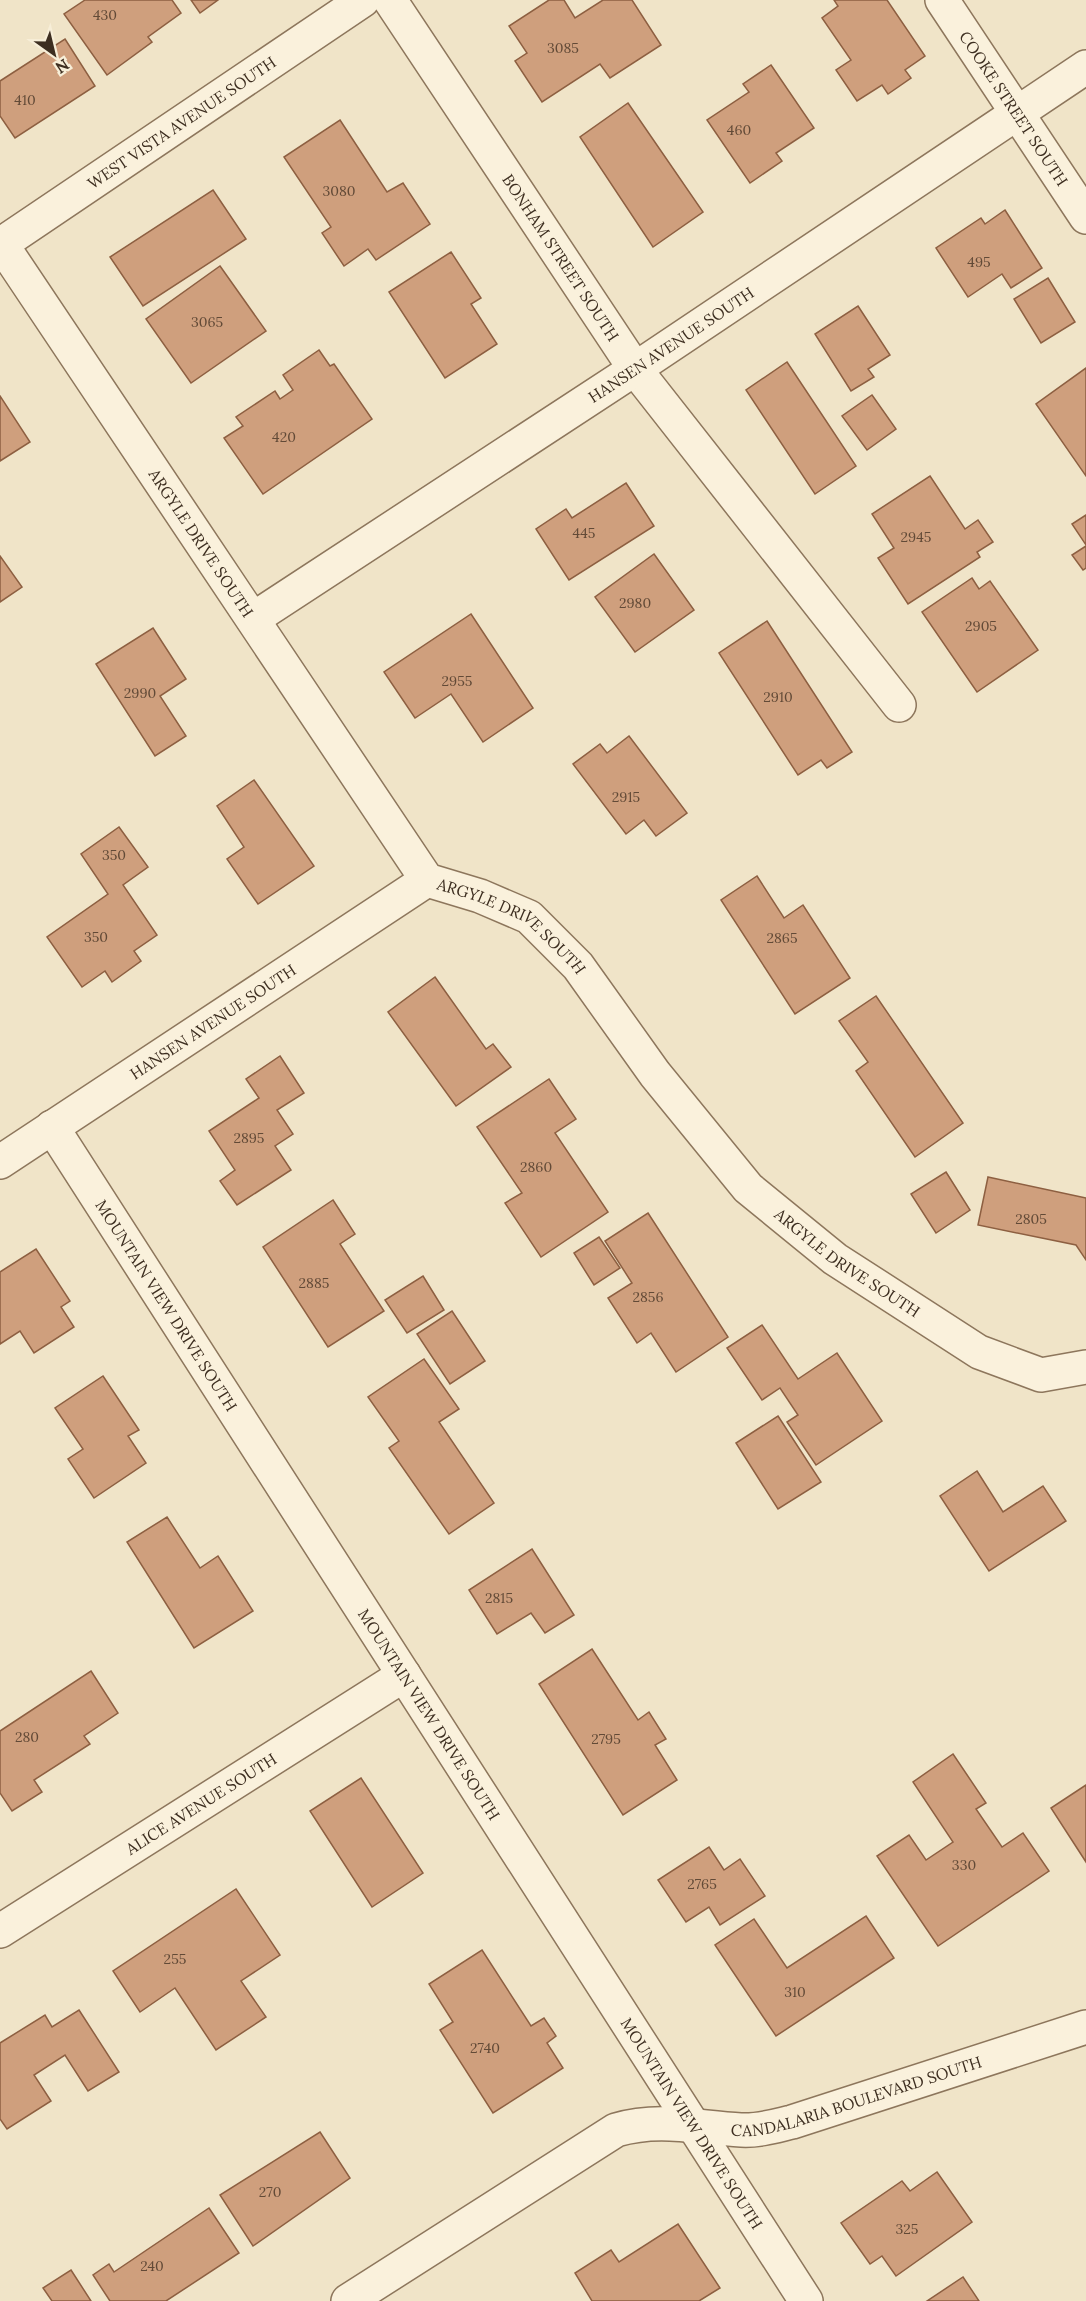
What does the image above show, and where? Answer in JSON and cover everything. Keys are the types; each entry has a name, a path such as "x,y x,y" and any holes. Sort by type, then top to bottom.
{"street":[{"name":"WEST VISTA AVENUE SOUTH","path":"0,244 363,0"},
{"name":"BONHAM STREET SOUTH","path":"390,0 634,369 899,705"},
{"name":"COOKE STREET SOUTH","path":"942,0 1086,217"},
{"name":"HANSEN AVENUE SOUTH","path":"253,619 634,369 1086,67"},
{"name":"ARGYLE DRIVE SOUTH","path":"0,244 427,880 480,896 529,917 578,966 655,1074 748,1188 835,1259 979,1352 1041,1376 1086,1367"},
{"name":"HANSEN AVENUE SOUTH","path":"0,1162 427,880"},
{"name":"MOUNTAIN VIEW DRIVE SOUTH","path":"52,1127 806,2301"},
{"name":"ALICE AVENUE SOUTH","path":"0,1931 404,1676"},
{"name":"CANDALARIA BOULEVARD SOUTH","path":"348,2301 616,2130 642,2124 691,2123 741,2130 760,2129 792,2122 1086,2027"}],"building":[{"path":"85,0 172,0 181,13 148,37 152,42 107,75 64,14"},
{"path":"191,0 218,0 200,13"},
{"path":"549,0 564,0 575,18 603,0 632,0 661,45 610,78 600,64 542,102 515,61 527,53 509,26"},
{"path":"834,0 887,0 925,56 905,70 911,78 888,94 882,85 857,101 836,70 851,60 822,18 838,6"},
{"path":"65,39 95,86 15,138 0,116 0,81"},
{"path":"771,65 814,128 776,153 782,161 750,183 707,120 749,92 743,84"},
{"path":"628,103 703,212 653,247 580,137"},
{"path":"340,120 387,192 403,183 430,224 376,260 368,249 344,266 322,233 331,227 284,157"},
{"path":"213,190 246,239 143,306 110,257"},
{"path":"1005,210 1042,268 1011,288 1002,274 968,297 936,248 981,218 985,224"},
{"path":"451,252 481,298 471,304 497,344 445,378 389,292"},
{"path":"220,266 266,331 191,383 146,319"},
{"path":"1048,278 1075,322 1041,343 1014,299"},
{"path":"858,306 890,355 868,369 874,377 851,391 815,334"},
{"path":"319,350 330,366 334,364 372,419 263,494 224,438 243,426 236,417 275,391 280,399 293,390 283,375"},
{"path":"787,362 856,466 815,494 746,390"},
{"path":"1086,368 1086,476 1036,404"},
{"path":"872,395 896,429 867,450 842,416"},
{"path":"0,396 30,442 0,461"},
{"path":"930,476 965,529 978,520 993,542 977,552 980,557 908,604 878,558 894,548 872,514"},
{"path":"626,483 654,526 569,580 536,529 566,509 572,518"},
{"path":"1086,515 1086,545 1072,524"},
{"path":"1086,546 1086,568 1083,570 1072,555"},
{"path":"654,554 694,610 635,652 595,597"},
{"path":"0,556 22,587 0,602"},
{"path":"972,578 979,589 990,581 1038,650 977,692 922,612"},
{"path":"471,614 533,708 483,742 451,694 415,718 384,672"},
{"path":"767,621 852,752 827,768 821,760 798,775 719,653"},
{"path":"153,628 186,679 160,696 186,736 155,756 96,664"},
{"path":"629,736 687,813 656,836 644,820 626,834 573,764 600,744 607,753"},
{"path":"254,780 314,866 258,904 227,859 244,847 217,806"},
{"path":"119,827 148,867 123,885 157,935 134,951 141,961 112,982 105,971 82,987 47,937 108,894 81,854"},
{"path":"757,876 784,918 803,905 850,978 795,1014 721,900"},
{"path":"435,977 486,1049 493,1044 511,1067 456,1106 388,1012"},
{"path":"876,996 963,1123 915,1157 856,1071 868,1062 839,1021"},
{"path":"280,1056 304,1093 277,1110 293,1134 275,1146 291,1170 237,1205 220,1181 235,1170 209,1131 259,1098 246,1079"},
{"path":"549,1079 576,1119 555,1133 608,1212 541,1257 505,1203 522,1193 477,1127"},
{"path":"946,1172 970,1210 936,1233 911,1194"},
{"path":"988,1177 1086,1198 1086,1260 1076,1245 978,1225"},
{"path":"333,1200 355,1234 340,1244 384,1311 328,1347 263,1247"},
{"path":"648,1213 728,1337 676,1372 651,1333 637,1343 608,1298 632,1283 605,1241"},
{"path":"599,1237 620,1268 594,1285 574,1253"},
{"path":"36,1249 70,1301 61,1307 74,1327 34,1353 20,1331 0,1344 0,1272"},
{"path":"423,1276 444,1310 407,1333 385,1300"},
{"path":"452,1311 485,1361 450,1384 417,1334"},
{"path":"762,1325 798,1379 837,1353 882,1421 816,1465 787,1422 798,1415 780,1388 762,1400 727,1348"},
{"path":"424,1359 459,1409 439,1422 494,1503 449,1534 389,1448 399,1441 368,1397"},
{"path":"103,1376 139,1430 128,1436 146,1463 94,1498 68,1459 83,1449 55,1408"},
{"path":"778,1416 821,1482 778,1509 736,1443"},
{"path":"977,1471 1003,1512 1043,1486 1066,1521 989,1571 940,1496"},
{"path":"167,1517 200,1568 218,1556 253,1611 194,1648 127,1542"},
{"path":"532,1549 574,1615 545,1633 531,1613 497,1634 469,1590"},
{"path":"592,1649 638,1720 649,1712 666,1739 655,1745 677,1780 623,1815 539,1684"},
{"path":"91,1671 118,1713 84,1736 90,1744 34,1780 42,1792 12,1811 0,1793 0,1731"},
{"path":"953,1754 986,1803 976,1809 1002,1847 1023,1833 1049,1871 938,1946 877,1856 909,1835 926,1860 953,1842 913,1782"},
{"path":"361,1778 423,1873 372,1907 310,1811"},
{"path":"1086,1785 1086,1862 1051,1808"},
{"path":"709,1847 724,1870 740,1859 765,1896 720,1925 709,1907 686,1922 658,1880"},
{"path":"236,1889 280,1955 241,1981 266,2017 216,2050 175,1988 140,2012 113,1971"},
{"path":"866,1916 894,1958 776,2036 715,1945 754,1919 787,1968"},
{"path":"482,1950 531,2026 544,2018 556,2036 547,2043 563,2068 493,2113 440,2030 453,2022 429,1984"},
{"path":"79,2010 119,2072 88,2091 65,2055 34,2075 51,2101 7,2129 0,2119 0,2043 45,2015 52,2027"},
{"path":"320,2132 350,2178 253,2246 220,2195"},
{"path":"937,2172 972,2222 896,2276 882,2256 870,2264 841,2223 902,2181 910,2191"},
{"path":"209,2208 239,2253 166,2301 110,2301 93,2275 109,2264 114,2272"},
{"path":"678,2224 720,2288 699,2301 592,2301 575,2273 611,2250 619,2262"},
{"path":"71,2270 91,2301 52,2301 43,2288"},
{"path":"963,2277 979,2301 927,2301"}]}
